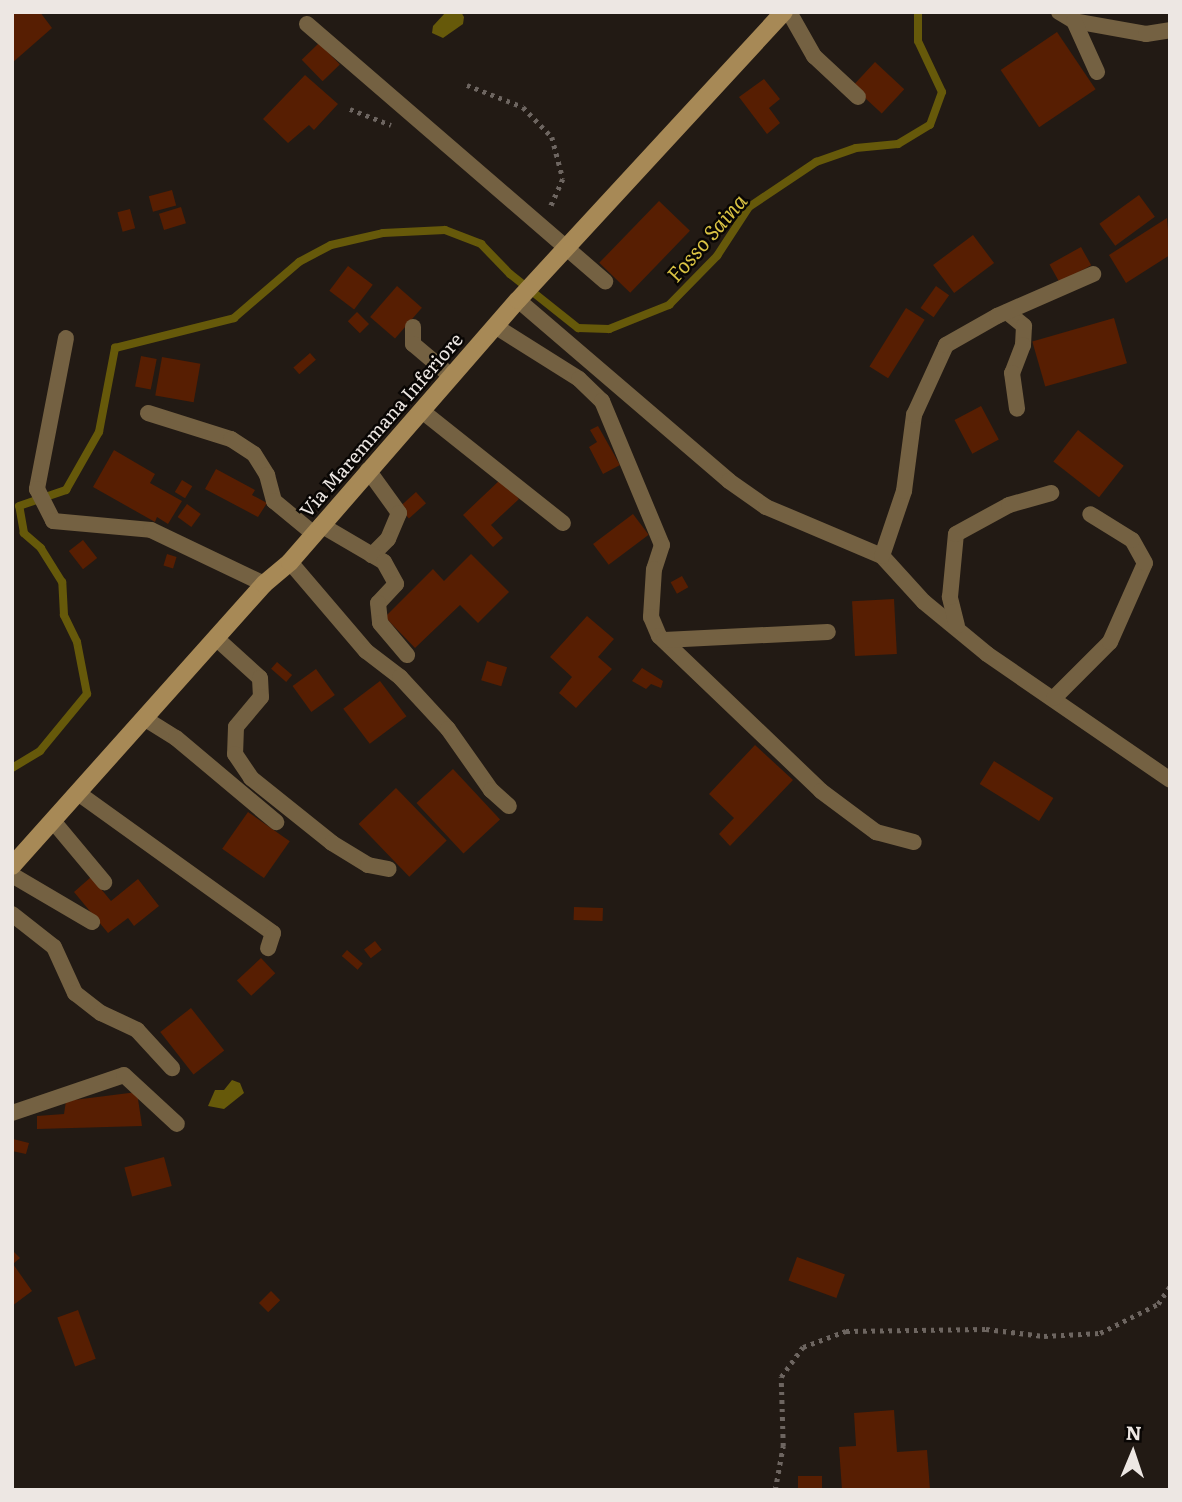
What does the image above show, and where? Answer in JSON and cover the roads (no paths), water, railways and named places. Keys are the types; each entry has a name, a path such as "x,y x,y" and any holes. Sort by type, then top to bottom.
{"main road":[{"name":"Via Maremmana Inferiore","path":"12,866 147,720 264,584 290,562 495,326 778,15"}],"lane":[{"path":"1059,12 1074,21 1146,34 1170,30"},
{"path":"778,15 814,56 858,97"},
{"path":"1074,21 1097,72"},
{"path":"307,24 544,232 605,281"},
{"path":"882,556 904,491 914,415 946,345 1007,312 1093,274"},
{"path":"521,297 729,481 766,507 882,556 924,602 957,626 987,654 1170,780"},
{"path":"1007,312 1024,326 1023,345 1012,373 1017,409"},
{"path":"495,326 579,379 602,401 662,545 654,569 652,617 664,640 744,722 821,792 876,832 914,842"},
{"path":"413,327 413,344 452,377"},
{"path":"66,338 37,489 54,521 151,530 264,584"},
{"path":"422,411 563,523"},
{"path":"148,413 231,439 254,454 267,475 274,501 318,529 384,562 396,584 379,603 380,624 407,655"},
{"path":"368,470 399,513 388,539 372,555"},
{"path":"957,626 950,597 956,534 1009,505 1051,493"},
{"path":"1054,698 1110,642 1145,563 1132,540 1090,514"},
{"path":"290,562 366,651 400,677 448,729 491,790 509,806"},
{"path":"664,640 828,632"},
{"path":"217,639 260,678 261,697 236,727 236,754 251,779 332,843 368,865 389,869"},
{"path":"147,720 176,738 276,822"},
{"path":"78,793 273,933 268,948"},
{"path":"53,821 104,882"},
{"path":"12,876 92,922"},
{"path":"12,914 54,947 75,993 101,1013 137,1030 172,1068"},
{"path":"12,1113 124,1075 177,1124"}],"waterway":[{"name":"Fosso Saina","path":"12,768 40,751 87,694 77,642 64,615 62,582 41,548 24,533 19,506 66,490 99,432 115,348 234,318 299,262 331,245 383,233 445,230 481,244 510,274 578,328 609,329 669,305 717,256 749,207 816,162 856,148 898,144 930,125 942,92 918,41 918,12"}]}
